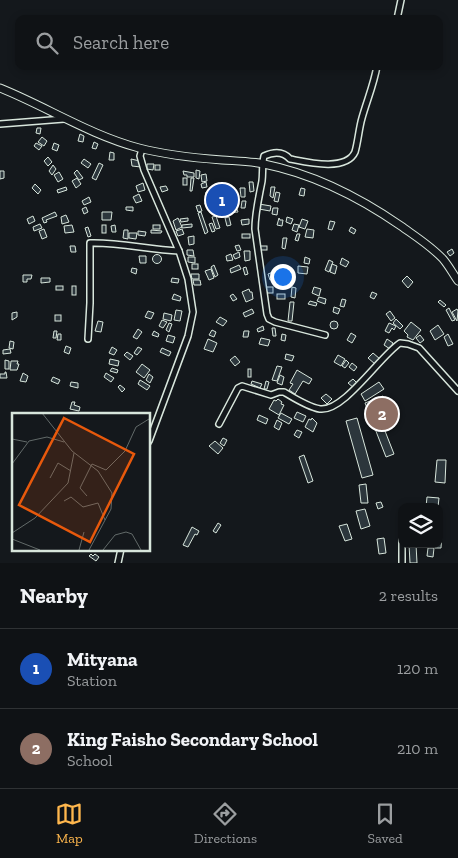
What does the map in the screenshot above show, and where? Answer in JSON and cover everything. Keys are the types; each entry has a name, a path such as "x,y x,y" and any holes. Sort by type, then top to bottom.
{"main road":[{"path":"0,88 25,98 64,119 127,145 199,159 263,164 316,179 345,192 381,212 432,250 442,259 458,281"}],"street":[{"path":"398,15 402,0"},
{"path":"325,335 275,322 269,319 267,314 255,229 264,156 274,153 287,156 290,159 327,165 344,161 353,154 376,70"},
{"path":"0,124 64,119"},
{"path":"142,149 140,156 144,170 178,251 188,278 192,297 192,318 188,336 150,438"},
{"path":"88,340 90,243 112,242 178,251"},
{"path":"219,424 238,388 242,386 271,395 284,392 318,408 325,409 333,406 365,379 400,343 419,348 458,391"},
{"path":"402,548 402,563"},
{"path":"118,563 121,550"}],"building":[{"path":"37,128 41,128 40,134 36,133"},
{"path":"80,134 84,136 83,142 78,141"},
{"path":"42,137 47,141 44,146 38,142"},
{"path":"94,142 98,144 96,149 92,148"},
{"path":"36,143 42,146 39,150 34,146"},
{"path":"54,143 59,145 57,151 52,149"},
{"path":"110,152 114,153 114,160 109,160"},
{"path":"48,157 52,162 48,166 44,161"},
{"path":"84,159 91,164 88,168 81,163"},
{"path":"131,159 140,161 141,167 132,166"},
{"path":"99,163 103,165 96,180 92,178"},
{"path":"147,164 154,164 153,170 147,169"},
{"path":"53,165 56,169 52,175 49,171"},
{"path":"155,165 160,165 160,170 155,170"},
{"path":"77,170 83,178 79,180 74,173"},
{"path":"196,170 200,171 199,179 196,178"},
{"path":"0,171 4,171 4,178 0,179"},
{"path":"183,171 194,173 194,177 187,177"},
{"path":"59,172 63,179 58,182 54,175"},
{"path":"206,174 207,181 202,182 201,175"},
{"path":"77,178 81,184 76,188 72,181"},
{"path":"183,178 187,178 187,185 183,185"},
{"path":"191,178 194,178 192,191 190,191"},
{"path":"206,182 207,187 202,188 201,184"},
{"path":"249,182 253,182 254,191 250,192"},
{"path":"143,183 145,190 138,192 136,186"},
{"path":"35,184 41,190 38,194 32,188"},
{"path":"166,186 168,190 162,192 160,187"},
{"path":"66,187 67,190 58,193 57,190"},
{"path":"271,187 275,187 273,198 270,196"},
{"path":"240,188 245,188 245,197 241,197"},
{"path":"301,188 305,189 304,196 299,195"},
{"path":"206,192 210,193 208,205 205,204"},
{"path":"276,192 280,193 278,202 274,201"},
{"path":"139,194 142,201 136,203 133,197"},
{"path":"89,197 91,202 84,205 82,201"},
{"path":"242,201 246,201 245,208 241,208"},
{"path":"227,202 231,202 232,210 237,209 238,212 228,213"},
{"path":"259,204 271,206 270,211 259,209"},
{"path":"200,205 202,211 198,212 196,206"},
{"path":"86,207 88,212 84,214 82,209"},
{"path":"126,207 133,207 133,211 126,210"},
{"path":"273,208 278,208 277,215 272,214"},
{"path":"55,212 57,216 46,220 47,222 44,223 42,218"},
{"path":"102,212 112,212 111,220 102,220"},
{"path":"201,212 208,232 205,234 198,213"},
{"path":"66,215 69,222 62,224 61,217"},
{"path":"33,216 35,221 29,224 27,219"},
{"path":"216,216 220,228 216,229 212,217"},
{"path":"229,217 231,225 227,226 225,218"},
{"path":"287,217 293,219 291,224 286,222"},
{"path":"178,218 182,227 176,230 173,221"},
{"path":"188,218 188,221 181,222 180,219"},
{"path":"279,218 283,220 282,226 277,225"},
{"path":"249,219 249,224 242,225 241,220"},
{"path":"302,219 308,221 305,229 299,227"},
{"path":"330,221 335,222 332,230 328,229"},
{"path":"212,223 215,231 212,232 209,224"},
{"path":"40,224 42,228 34,231 33,227"},
{"path":"192,224 192,227 182,228 182,225"},
{"path":"294,224 299,225 297,232 292,230"},
{"path":"72,225 74,232 65,233 64,226"},
{"path":"102,225 106,225 106,233 102,233"},
{"path":"115,225 116,232 112,232 111,226"},
{"path":"153,225 160,225 160,229 153,229"},
{"path":"88,227 91,236 88,237 85,228"},
{"path":"351,227 356,230 354,234 349,231"},
{"path":"44,229 47,237 42,239 39,231"},
{"path":"182,229 184,234 178,236 176,231"},
{"path":"307,229 314,230 313,238 305,237"},
{"path":"124,230 128,230 128,239 123,238"},
{"path":"151,230 162,231 161,233 151,233"},
{"path":"138,231 146,232 145,236 138,235"},
{"path":"129,233 137,233 136,239 129,238"},
{"path":"242,234 250,234 250,238 242,238"},
{"path":"297,234 300,234 298,241 295,240"},
{"path":"194,236 194,244 189,245 188,237"},
{"path":"283,238 287,238 285,249 282,248"},
{"path":"239,245 241,250 237,251 235,246"},
{"path":"70,246 75,246 76,252 71,252"},
{"path":"260,246 267,246 267,250 260,250"},
{"path":"452,249 454,253 450,256 447,252"},
{"path":"187,250 193,250 194,256 187,255"},
{"path":"244,251 250,251 250,260 245,261"},
{"path":"239,252 240,257 235,259 233,255"},
{"path":"157,254 162,259 157,264 152,259"},
{"path":"231,254 233,260 227,261 226,256"},
{"path":"139,256 146,256 146,263 140,263"},
{"path":"188,257 195,257 195,263 188,262"},
{"path":"305,257 310,259 309,264 304,263"},
{"path":"342,258 349,262 346,267 340,264"},
{"path":"329,260 333,262 329,272 325,270"},
{"path":"192,264 198,264 198,269 192,269"},
{"path":"332,264 337,266 335,274 330,272"},
{"path":"214,265 218,275 215,277 211,267"},
{"path":"239,265 241,269 231,273 230,269"},
{"path":"298,266 308,267 307,274 298,273"},
{"path":"246,267 248,274 245,275 243,268"},
{"path":"132,268 137,269 136,274 131,272"},
{"path":"211,269 214,278 209,280 205,271"},
{"path":"273,272 275,278 270,280 268,274"},
{"path":"191,274 199,274 199,279 192,279"},
{"path":"23,275 32,275 31,279 23,282"},
{"path":"407,276 413,282 408,288 402,281"},
{"path":"41,278 50,278 50,282 41,283"},
{"path":"172,278 179,279 178,283 171,282"},
{"path":"193,280 200,280 201,285 194,285"},
{"path":"56,286 63,286 63,290 56,290"},
{"path":"72,286 76,286 76,295 72,295"},
{"path":"266,287 273,287 273,293 266,293"},
{"path":"292,287 296,288 295,298 291,297"},
{"path":"314,287 321,289 319,296 312,293"},
{"path":"249,289 252,292 253,299 246,302 242,292"},
{"path":"372,292 377,294 374,299 370,297"},
{"path":"174,294 181,297 180,301 172,299"},
{"path":"233,294 237,299 233,301 230,296"},
{"path":"277,294 285,294 285,299 277,299"},
{"path":"319,297 326,299 325,304 317,301"},
{"path":"342,299 346,300 344,307 340,306"},
{"path":"440,300 446,305 444,307 438,302"},
{"path":"310,301 317,303 316,306 308,304"},
{"path":"290,302 294,302 292,321 288,321"},
{"path":"334,307 340,309 338,314 333,312"},
{"path":"449,308 455,320 452,321 446,310"},
{"path":"252,309 254,313 245,317 243,313"},
{"path":"457,309 458,311 457,321 452,312"},
{"path":"176,310 182,311 180,321 174,320"},
{"path":"148,311 154,313 151,319 145,317"},
{"path":"390,311 395,318 391,321 386,314"},
{"path":"17,312 17,317 12,320 12,313"},
{"path":"164,313 172,315 171,321 163,319"},
{"path":"55,315 61,315 61,321 55,321"},
{"path":"220,317 227,321 223,326 216,322"},
{"path":"396,319 403,326 400,329 393,323"},
{"path":"162,320 167,322 163,328 159,326"},
{"path":"98,321 103,322 101,332 95,331"},
{"path":"334,321 338,325 334,329 330,325"},
{"path":"411,322 421,330 413,340 407,337 408,335 404,331"},
{"path":"169,323 172,324 169,332 166,330"},
{"path":"389,323 396,326 389,333 385,331"},
{"path":"438,325 444,334 435,340 430,331"},
{"path":"263,326 264,330 258,332 257,329"},
{"path":"272,328 275,328 276,336 273,336"},
{"path":"138,329 142,332 137,339 133,337"},
{"path":"212,330 216,332 214,337 209,335"},
{"path":"54,331 57,331 56,338 53,338"},
{"path":"154,331 159,334 158,337 152,335"},
{"path":"244,331 249,331 248,337 243,337"},
{"path":"351,333 356,336 352,343 347,340"},
{"path":"58,334 61,334 61,340 57,340"},
{"path":"282,334 286,335 285,341 281,340"},
{"path":"448,334 453,344 448,346 444,337"},
{"path":"168,335 175,337 173,343 166,341"},
{"path":"420,335 424,340 420,343 416,338"},
{"path":"261,338 270,340 268,346 259,344"},
{"path":"208,339 217,343 213,352 204,349"},
{"path":"387,339 393,343 390,349 384,345"},
{"path":"10,341 14,342 13,349 9,348"},
{"path":"66,346 71,348 69,354 64,352"},
{"path":"112,347 117,350 114,355 109,353"},
{"path":"138,347 142,349 137,355 134,353"},
{"path":"162,348 171,352 169,356 160,352"},
{"path":"10,349 11,353 3,354 3,350"},
{"path":"127,352 133,356 130,360 124,355"},
{"path":"373,353 380,359 375,364 368,358"},
{"path":"286,354 294,356 292,361 285,359"},
{"path":"338,355 345,359 341,366 334,362"},
{"path":"235,356 240,362 235,366 230,360"},
{"path":"110,359 119,361 118,366 109,364"},
{"path":"5,360 9,361 9,369 5,369"},
{"path":"346,360 349,363 345,368 342,366"},
{"path":"11,361 18,361 17,370 10,370"},
{"path":"352,363 357,367 354,371 349,367"},
{"path":"142,364 150,370 144,378 136,372"},
{"path":"277,366 282,367 277,381 272,380"},
{"path":"112,368 118,370 117,373 110,371"},
{"path":"248,369 251,369 251,377 248,377"},
{"path":"297,370 312,379 309,384 303,381 295,394 289,390 293,384 290,383"},
{"path":"5,372 7,378 0,378 0,374 5,374"},
{"path":"23,373 28,376 26,382 20,381"},
{"path":"106,373 114,378 111,382 104,377"},
{"path":"149,374 153,377 150,383 146,380"},
{"path":"280,375 284,377 282,385 277,383"},
{"path":"53,377 60,380 58,384 51,381"},
{"path":"353,379 358,384 354,388 348,383"},
{"path":"140,380 150,386 147,390 138,384"},
{"path":"252,381 262,384 260,388 251,384"},
{"path":"266,381 269,382 267,389 264,389"},
{"path":"71,382 78,383 78,388 70,386"},
{"path":"379,382 384,389 365,401 361,394"},
{"path":"120,385 125,389 122,392 118,387"},
{"path":"326,394 332,399 327,404 321,398"},
{"path":"383,396 386,404 376,408 394,454 386,457 365,403"},
{"path":"278,399 284,405 279,415 269,409 274,400"},
{"path":"72,402 75,402 74,405 80,407 79,411 70,409"},
{"path":"297,412 306,416 303,422 294,418"},
{"path":"281,413 292,419 289,424 278,418"},
{"path":"259,415 268,419 266,424 257,420"},
{"path":"312,418 317,423 313,432 305,427 309,419 311,420"},
{"path":"357,418 373,475 362,478 346,421"},
{"path":"277,420 282,423 279,430 274,427"},
{"path":"297,430 302,432 299,438 294,435"},
{"path":"223,438 227,440 224,446 220,443"},
{"path":"215,441 223,448 218,454 209,446"},
{"path":"304,455 313,481 308,483 299,457"},
{"path":"437,460 446,460 445,483 435,482"},
{"path":"366,484 368,503 361,503 359,485"},
{"path":"427,497 439,498 438,503 426,503"},
{"path":"381,502 383,507 378,509 376,503"},
{"path":"365,509 370,526 361,529 356,511"},
{"path":"218,523 221,525 216,533 213,531"},
{"path":"347,524 352,539 345,541 339,526"},
{"path":"192,527 199,531 197,535 195,534 188,547 183,545"},
{"path":"384,538 386,553 379,554 377,539"},
{"path":"409,548 416,548 417,563 410,563"},
{"path":"428,548 434,548 433,557 427,556"},
{"path":"91,554 99,557 96,561 89,556"}],"place":[{"name":"Mityana","path":"222,200"},
{"name":"King Faisho Secondary School","path":"382,414"}]}
